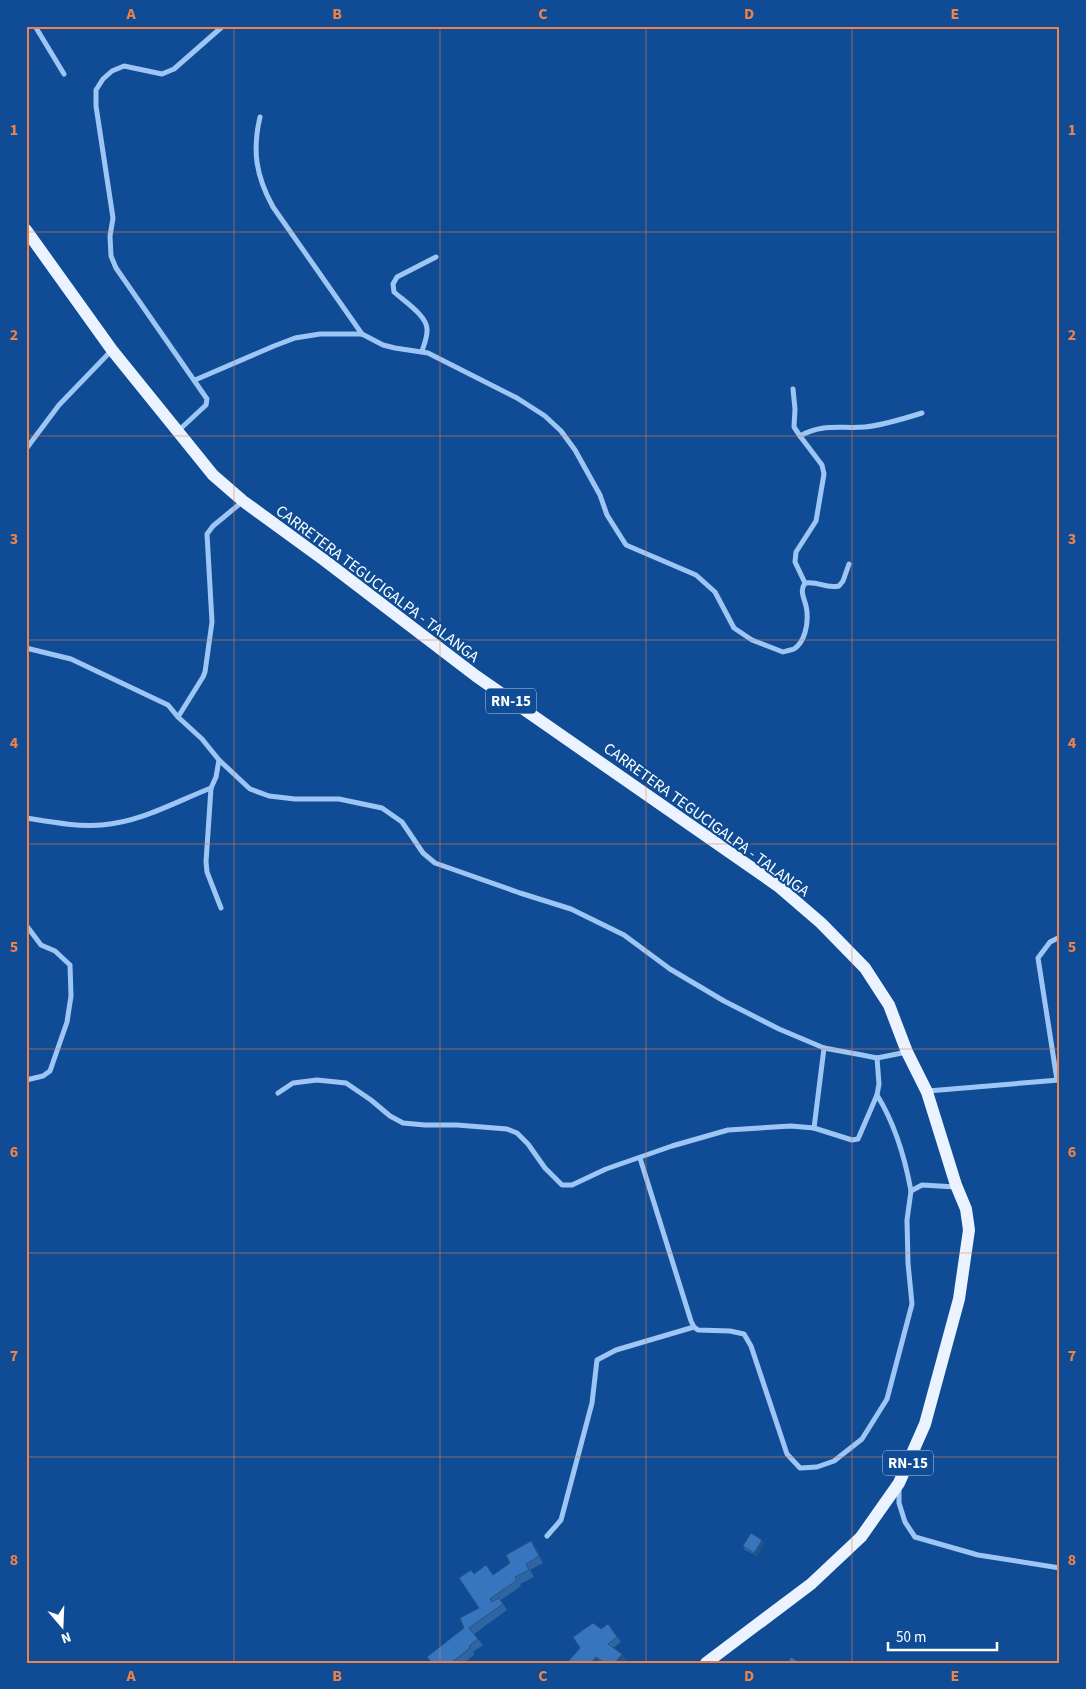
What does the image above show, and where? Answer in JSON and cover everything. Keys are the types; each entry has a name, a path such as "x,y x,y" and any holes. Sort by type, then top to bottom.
{"main road":[{"name":"CARRETERA TEGUCIGALPA - TALANGA","path":"26,230 112,350 213,476 243,501 476,676 778,886 821,923 865,968 888,1006 907,1052 927,1092 956,1186 966,1209 970,1230 959,1299 926,1424 899,1483 861,1537 811,1584 706,1663"}],"street":[{"path":"35,26 64,74"},
{"path":"178,431 206,405 205,394 116,268 111,256 110,236 113,218 96,106 96,90 103,78 112,71 124,66 162,74 174,69 223,26"},
{"path":"260,117 255,148 256,163 266,194 273,207 362,334"},
{"path":"422,351 428,329 424,320 394,292 393,284 398,277 436,257"},
{"path":"195,380 295,338 320,334 362,334 394,348 413,352 422,351 517,398 545,416 561,431 575,450 600,495 607,515 626,545 696,575 715,592 734,628 752,640 783,652 794,648 801,641 807,627 808,612 802,593 805,583"},
{"path":"26,449 59,405 112,350"},
{"path":"794,389 794,427 822,465 824,474 816,521 796,552 795,562 805,583"},
{"path":"800,436 810,430 836,426 865,427 922,413"},
{"path":"178,717 205,672 212,622 207,534 213,526 243,501"},
{"path":"805,583 812,582 829,588 839,586 843,581 849,564"},
{"path":"26,648 71,659 168,705 202,739 219,760 250,789 269,796 295,799 339,799 382,808 402,822 423,853 436,862 520,894 571,909 624,935 670,969 724,1001 778,1029 824,1048 877,1058 907,1052"},
{"path":"219,760 216,777 210,788 210,819 206,846 207,872 220,908"},
{"path":"26,818 81,825 103,825 140,817 210,788"},
{"path":"26,925 41,945 55,951 70,965 71,996 67,1022 50,1071 43,1076 26,1080"},
{"path":"927,1092 1058,1080 1038,958 1050,942 1060,937"},
{"path":"814,1128 824,1048"},
{"path":"278,1093 293,1083 317,1080 346,1083 390,1116 403,1123 425,1126 456,1125 506,1129 517,1133 528,1144 545,1168 562,1185 572,1185 640,1158 728,1130 791,1126 814,1128 852,1140 858,1139 877,1095 877,1058"},
{"path":"640,1158 694,1327 698,1330 730,1331 744,1334 751,1346 787,1454 800,1468 817,1467 834,1461 862,1439 888,1399 912,1304 908,1263 907,1220 911,1191 899,1143 886,1110 877,1095"},
{"path":"911,1191 922,1185 956,1186"},
{"path":"547,1536 561,1520 592,1403 598,1360 616,1350 694,1327"},
{"path":"899,1483 899,1503 904,1522 915,1536 978,1555 1060,1568"}],"building":[{"path":"751,1533 762,1540 754,1553 743,1546"},
{"path":"531,1541 539,1556 526,1564 529,1570 515,1577 517,1580 490,1599 492,1602 499,1598 503,1604 469,1628 478,1639 451,1663 432,1663 427,1657 464,1628 460,1618 479,1608 459,1578 471,1570 474,1574 486,1565 493,1575 510,1563 506,1555"},
{"path":"593,1623 601,1629 608,1624 617,1637 608,1644 622,1654 615,1663 605,1663 596,1657 591,1663 567,1663 580,1648 573,1637"},
{"path":"791,1657 800,1663 788,1663"}]}
